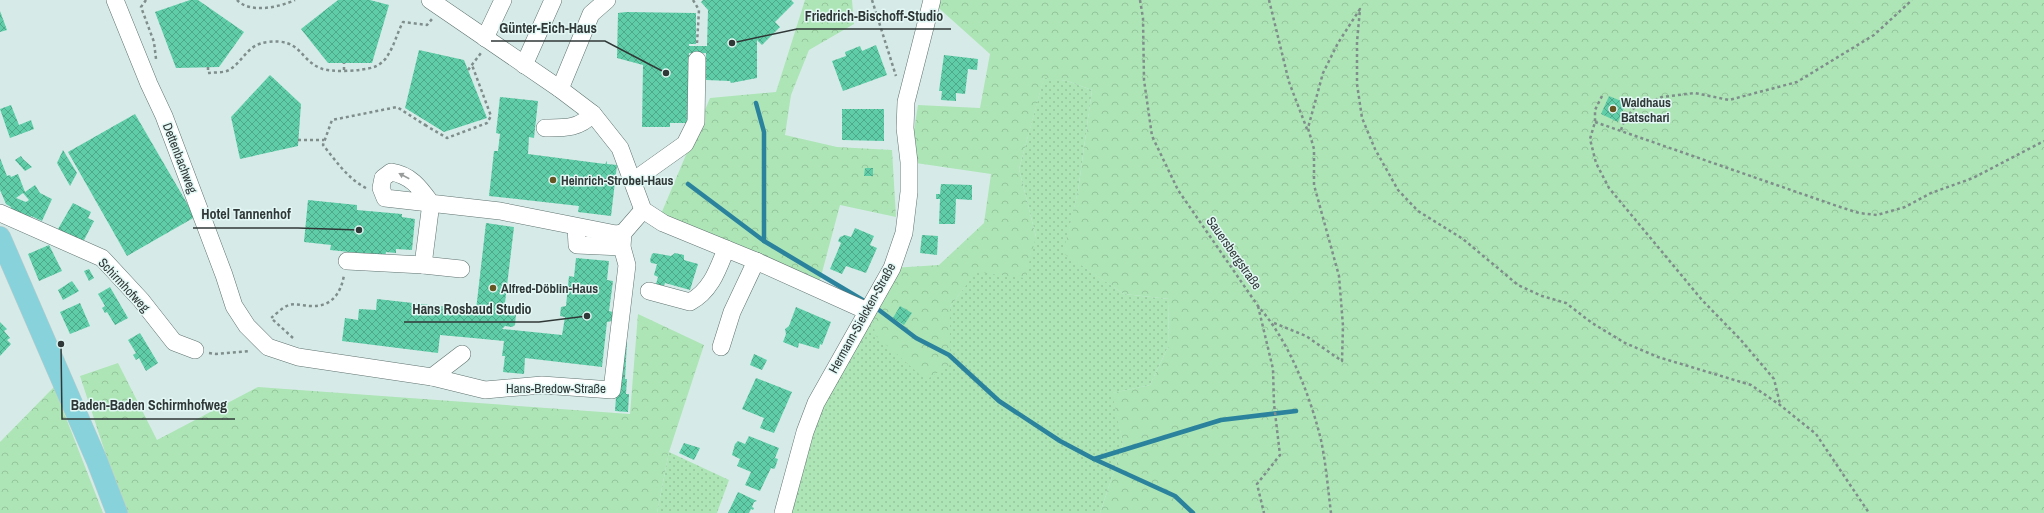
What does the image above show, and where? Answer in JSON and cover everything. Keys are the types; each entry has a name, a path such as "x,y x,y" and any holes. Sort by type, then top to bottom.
{"main road":[{"path":"0,237 5,260 97,461 117,513"}],"street":[{"name":"Dettenbachweg","path":"115,0 167,124 234,306 248,326 268,347 298,357"},
{"path":"487,40 503,0"},
{"path":"524,65 553,0"},
{"path":"560,89 591,14 607,0"},
{"name":"Hermann-Sielcken-Straße","path":"783,513 805,432 816,403 892,268 904,233 909,192 909,162 905,128 906,102 932,0"},
{"path":"436,4 560,89 593,114 620,148 643,210 663,223 870,306"},
{"path":"633,181 685,144 696,122 697,60"},
{"path":"545,128 569,128 584,123 593,114"},
{"path":"423,265 432,203 415,182 401,173 391,172 383,178 381,188 385,198 432,203 500,211 616,234 623,240 643,210"},
{"name":"Schirmhofweg","path":"0,214 102,258 141,300 174,342 195,350"},
{"name":"Hans-Bredow-Straße","path":"298,357 432,377 484,390 542,385 612,390 627,265 623,240"},
{"path":"649,291 690,302 696,299 703,294 714,277 726,249"},
{"path":"720,347 732,312 756,261"},
{"path":"346,265 423,265 461,269"},
{"path":"432,377 462,354"}],"path":[{"path":"237,0 247,6 260,8 277,6 295,0"},
{"path":"693,0 699,10 697,43"},
{"path":"872,0 876,19 906,102"},
{"name":"Sauersbergstraße","path":"1140,0 1144,80 1152,136 1178,190 1258,306 1274,323 1307,395 1321,441 1331,513"},
{"path":"1269,0 1289,82 1314,149"},
{"path":"1622,130 1624,121 1634,108 1662,97 1695,93 1729,100 1797,82 1874,35 1912,0"},
{"path":"208,67 208,73 228,70 241,57 257,45 267,42 278,42 288,43 296,47 318,67 326,70 376,67 386,58 403,22 427,25 436,4"},
{"path":"1274,323 1306,336 1342,361 1343,326 1339,276 1314,185 1314,149 1308,128 1323,73 1338,43 1360,9 1357,42 1357,84 1362,118 1375,149 1398,190 1418,211 1463,239 1518,285 1542,296 1566,303 1592,323 1625,343 1658,357 1751,385 1780,405 1816,434 1869,513"},
{"path":"468,70 487,40"},
{"path":"344,63 344,70"},
{"path":"385,198 358,184 342,169 323,145 332,120 397,107 447,138 487,123 491,116 472,65"},
{"path":"1602,96 1595,110 1595,122 1590,139 1592,152 1596,163 1609,188 1702,300 1740,339 1774,379 1780,405"},
{"path":"1595,122 1622,130 1859,213 1877,215 1905,207 1931,194 1974,178 2044,141"},
{"path":"298,140 324,140"},
{"path":"294,340 271,318 288,305 304,304 312,306 331,302 341,290 346,265"},
{"path":"1258,306 1273,369 1274,404 1280,455 1257,484 1264,513"},
{"path":"195,350 216,354 240,353 268,347"}],"green space":[{"path":"805,0 852,0 854,24 809,50 791,95 785,135 837,147 892,150 896,217 840,205 820,280 661,214 710,98 776,92"},
{"path":"932,0 2044,0 2044,513 1100,513 1123,444 1112,393 1150,385 1168,347 1169,299 1124,294 1063,253 1078,191 1092,90 1067,81 1044,78 1019,169 1036,237 1025,278 976,272 950,307 950,365 926,380 875,335 872,309 892,268 939,265 984,223 991,174 909,162 918,105 980,108 990,54 932,2"},
{"path":"1044,77 1067,81 1092,90 1078,191 1064,253 1124,294 1169,299 1168,347 1150,385 1113,393 1123,444 1100,513 783,513 805,432 867,311 950,365 950,307 976,271 1036,237 1019,169"},
{"path":"638,314 704,345 669,452 657,513 125,513 80,376 118,363 157,440 258,387 630,414"},
{"path":"54,387 103,513 0,513 0,442"},
{"path":"669,452 729,480 717,513 657,513"}],"building":[{"path":"190,0 198,0 244,32 219,67 176,68 155,12"},
{"path":"338,0 370,0 389,5 372,63 328,63 301,29"},
{"path":"703,0 791,0 794,3 775,22 780,27 762,45 757,40 757,78 731,83 730,81 706,80 706,53 689,53 688,123 670,123 670,127 642,127 643,65 617,58 618,13 696,13 696,44 689,44 689,46 707,46 708,10 701,2"},
{"path":"0,11 7,30 0,32"},
{"path":"876,45 887,75 843,91 832,61 846,56 845,52 860,46 862,51"},
{"path":"419,50 464,60 487,118 444,132 405,108"},
{"path":"944,55 978,59 977,70 968,69 965,94 956,93 956,101 941,100 942,91 939,91"},
{"path":"270,75 301,104 298,146 240,159 231,117"},
{"name":"Waldhaus Batschari","path":"1609,96 1626,103 1618,122 1601,114"},
{"name":"Heinrich-Strobel-Haus","path":"500,97 538,101 534,138 529,137 528,154 605,164 607,161 607,164 617,165 611,216 578,212 579,206 489,196 494,151 498,151 500,134 496,133"},
{"path":"11,105 19,125 31,120 34,129 10,138 0,109"},
{"path":"842,109 884,109 884,141 842,140"},
{"path":"135,114 195,217 127,256 68,152"},
{"path":"63,150 77,173 70,186 57,163"},
{"path":"21,156 32,167 25,171 15,160"},
{"path":"0,158 7,176 10,175 11,177 18,174 25,192 35,185 40,193 52,199 42,221 31,216 29,220 10,211 11,207 6,204 0,190","holes":["23,193 29,200 26,202 16,198"]},
{"path":"865,168 873,168 873,176 864,176"},
{"path":"941,184 972,185 972,200 956,199 955,224 939,224 940,199 936,199 936,194 940,194"},
{"path":"308,200 357,205 357,210 402,214 402,217 415,219 412,250 396,249 396,253 386,252 385,258 369,254 330,250 331,245 304,242"},
{"path":"73,203 91,212 88,218 94,221 83,242 58,229"},
{"path":"486,223 514,227 504,311 506,313 514,312 516,314 515,325 512,327 505,326 502,329 562,335 565,317 560,316 561,307 566,306 569,276 574,277 576,258 609,261 607,280 613,281 609,311 613,312 612,321 607,322 602,367 525,358 524,374 503,372 505,356 502,356 504,341 440,335 438,353 342,341 345,318 358,320 359,309 376,310 377,299 476,310"},
{"path":"855,228 874,236 870,245 877,248 866,273 846,266 842,274 830,269 841,243 838,241 840,237 845,235 851,237"},
{"path":"922,235 938,236 937,255 920,253"},
{"path":"49,245 62,271 39,281 28,254"},
{"path":"654,253 671,256 675,253 684,255 684,260 698,264 690,290 665,283 664,286 656,284 658,277 654,275 657,264 651,263 650,260 652,254"},
{"path":"89,269 94,278 89,281 84,271"},
{"path":"72,281 79,291 63,300 58,290"},
{"path":"110,287 128,318 115,325 107,312 105,313 102,308 105,306 98,294"},
{"path":"80,303 90,326 70,334 60,312"},
{"path":"900,306 912,313 904,325 893,318"},
{"path":"796,307 831,322 819,349 799,343 798,348 783,342 786,334 785,329 789,326"},
{"path":"0,322 7,329 4,331 10,338 7,340 11,344 0,356"},
{"path":"140,333 158,363 146,371 139,358 136,360 133,355 136,353 128,340"},
{"path":"620,342 627,342 625,379 627,379 626,394 629,394 628,412 615,411"},
{"path":"754,354 767,360 762,370 750,365"},
{"path":"756,378 792,392 774,433 760,428 764,418 742,409"},
{"path":"749,436 779,448 775,458 778,459 775,468 771,468 760,491 745,485 751,472 737,466 740,459 732,455 735,444 738,441 745,444"},
{"path":"684,443 700,448 694,460 679,453"},
{"path":"738,492 757,501 754,502 752,507 754,508 753,510 751,509 749,513 728,513"}],"waterway":[{"path":"756,103 764,132 764,241"},
{"path":"688,184 764,241 866,302"},
{"path":"875,307 916,338 949,355 999,401 1060,441 1094,459 1175,496 1193,513"},
{"path":"1094,459 1221,420 1296,411"}],"place":[{"name":"Friedrich-Bischoff-Studio","path":"732,43"},
{"name":"Günter-Eich-Haus","path":"666,73"},
{"name":"Waldhaus Batschari","path":"1613,109"},
{"name":"Heinrich-Strobel-Haus","path":"553,180"},
{"name":"Hotel Tannenhof","path":"359,230"},
{"name":"Alfred-Döblin-Haus","path":"493,288"},
{"name":"Hans Rosbaud Studio","path":"587,316"},
{"name":"Baden-Baden Schirmhofweg","path":"61,344"}]}
